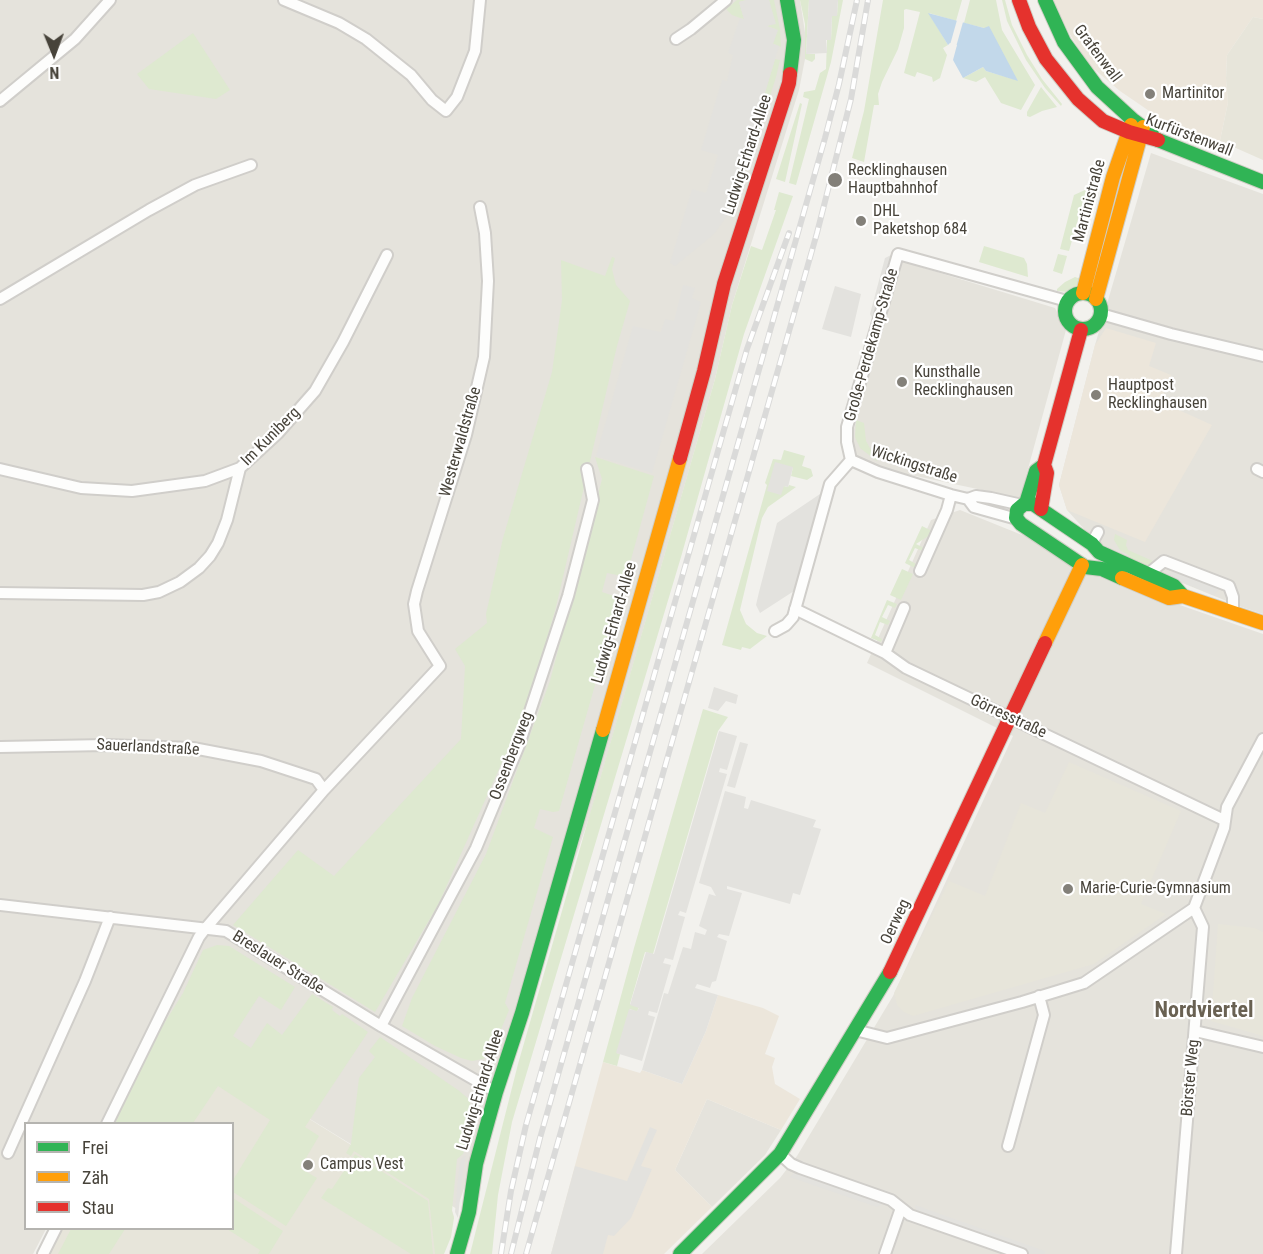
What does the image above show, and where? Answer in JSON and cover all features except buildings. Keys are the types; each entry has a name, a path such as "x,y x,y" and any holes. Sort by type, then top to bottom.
{"main road":[{"name":"Ludwig-Erhard-Allee","path":"457,1254 469,1212 476,1164 496,1092 522,1013 674,478 704,370 724,284 789,83 794,40 787,0"},
{"name":"Kurfürstenwall","path":"1019,0 1029,27 1046,59 1078,99 1103,121 1137,128 1162,141 1263,182"},
{"name":"Grafenwall","path":"1045,0 1064,42 1097,87 1137,128"},
{"name":"Martinistraße","path":"1090,296 1113,177 1137,128"},
{"path":"1074,295 1090,296 1100,306 1101,314 1096,324 1081,330 1074,328 1065,316 1064,308 1067,301 1074,295"},
{"path":"1041,509 1047,473 1044,465 1081,330"},
{"path":"1017,519 1017,511 1024,504 1036,471 1044,465"},
{"name":"Wickingstraße","path":"1024,504 1033,504 1148,574 1174,586 1183,596"},
{"name":"Wickingstraße","path":"1017,519 1023,526 1087,566 1102,569 1169,598 1183,596 1263,623"},
{"path":"1087,566 1098,561 1096,542"},
{"name":"Oerweg","path":"680,1254 780,1154 889,975 1008,718 1087,566"}],"street":[{"path":"0,101 75,39 111,0"},
{"path":"284,0 339,23 366,39 411,75 432,100 446,111 458,97 474,51 480,0"},
{"path":"676,39 726,0"},
{"path":"0,299 186,190 251,165"},
{"name":"Westerwaldstraße","path":"324,790 440,666 418,631 414,604 466,435 484,357 488,281 485,233 480,207"},
{"name":"Große-Perdekamp-Straße","path":"851,460 846,442 848,427 898,254 1067,301"},
{"name":"Im Kuniberg","path":"0,469 81,488 132,491 205,481 240,468 278,434 315,391 343,342 387,255"},
{"path":"1101,314 1263,356"},
{"path":"776,631 786,625 795,609 830,484 851,460"},
{"name":"Wickingstraße","path":"851,460 878,472 951,495 968,499 976,496 1024,504"},
{"path":"0,593 143,595 159,592 180,582 200,568 218,543 227,520 240,468"},
{"name":"Ossenbergweg","path":"381,1026 476,848 519,745 568,596 592,500 587,469"},
{"path":"920,571 947,510 951,495"},
{"name":"Wickingstraße","path":"968,499 974,507 1017,519"},
{"path":"1148,574 1164,561 1229,586 1233,597 1233,613"},
{"path":"885,653 904,608"},
{"name":"Görresstraße","path":"795,609 885,653 906,668 1224,820"},
{"path":"855,1030 887,1038 1084,983 1194,908 1224,828 1227,807 1263,739"},
{"name":"Sauerlandstraße","path":"0,747 106,744 193,748 261,761 316,779 324,790"},
{"path":"108,1122 199,937 324,790"},
{"name":"Breslauer Straße","path":"0,904 226,931 381,1026 496,1092"},
{"name":"Börster Weg","path":"1176,1254 1203,927 1194,908"},
{"path":"8,1153 86,981 110,917"},
{"path":"1008,1146 1044,1015 1039,996"},
{"path":"1195,1030 1263,1047"},
{"path":"780,1154 800,1168 891,1200 910,1215 1022,1254"},
{"path":"885,1254 901,1208"},
{"path":"43,1254 55,1230"}],"shaded area":[{"path":"0,0 800,0 806,39 799,90 732,305 715,379 590,815 457,1209 153,1023 102,1122 24,1122 24,1230 45,1230 33,1254 0,1254"},
{"path":"769,0 776,24 766,26 778,30 773,44 779,46 729,213 714,234 675,266 670,263 692,189 706,193 718,155 701,150 722,80 727,81 733,55 728,53 740,18 744,19 739,2"},
{"path":"809,0 838,0 837,16 832,16 831,40 826,40 827,53 806,54"},
{"path":"1053,0 1263,0 1263,19 1253,17 1227,55 1228,102 1220,141 1174,128 1120,91 1088,64"},
{"path":"1253,17 1263,19 1263,160 1220,141 1228,102 1227,55"},
{"path":"1151,153 1263,194 1263,614 1138,565 1111,551 1085,530 1067,510 1059,485 1095,345"},
{"path":"891,255 872,318 870,314 885,258"},
{"path":"901,261 1055,308 1066,330 1020,498 845,461"},
{"path":"683,285 695,288 692,298 701,302 652,473 596,456 633,326 661,332 665,319 674,321"},
{"path":"835,286 861,294 851,337 822,329"},
{"path":"1106,328 1156,343 1149,366 1171,375 1161,402 1212,425 1145,542 1067,510 1059,485 1095,345"},
{"path":"775,462 793,467 788,487 784,486 781,495 767,491"},
{"path":"823,492 794,591 760,613 756,605 777,523"},
{"path":"960,510 1032,539 1131,588 1263,634 1263,1254 702,1254 780,1178 797,1156 893,996 1013,736 867,663 931,520"},
{"path":"1176,569 1222,587 1213,595 1167,576"},
{"path":"714,687 738,695 736,704 726,701 718,711 708,708"},
{"path":"719,731 737,736 727,770 720,768 719,772 727,774 686,913 680,911 678,915 685,917 673,960 665,958 663,963 671,965 657,1013 649,1011 648,1015 655,1017 642,1061 616,1053 629,1009 637,1011 639,1008 630,1005 646,952 654,954"},
{"path":"740,742 748,744 735,788 727,786"},
{"name":"Marie-Curie-Gymnasium","path":"1069,762 1181,811 1141,904 1166,914 1094,964 913,1016 904,1012 897,1005 894,993 949,881 985,896 1021,803 1045,813"},
{"path":"725,791 746,797 744,808 748,809 751,800 816,820 813,827 821,829 800,895 793,893 790,904 727,886 727,889 742,893 729,936 719,934 717,937 727,941 716,981 712,982 710,988 697,984 695,988 718,995 706,1031 682,1084 642,1070 664,993 668,994 683,947 691,949 695,932 705,935 707,930 699,926 709,894 716,896 711,887 699,883"},
{"path":"1218,924 1255,928 1263,932 1263,1036 1211,1021"},
{"path":"718,995 763,1008 779,1016 765,1054 775,1058 772,1067 775,1084 800,1099 781,1130 707,1099 675,1170 712,1207 664,1254 551,1254 603,1062 640,1073 642,1070 682,1084 706,1031"},
{"name":"Campus Vest","path":"155,1023 451,1207 454,1217 440,1254 48,1254 60,1230 234,1230 234,1122 109,1122"},
{"path":"707,1099 781,1130 765,1155 712,1207 675,1170"},
{"path":"650,1127 657,1130 641,1166 652,1169 631,1218 614,1236 608,1235 603,1254 551,1254 575,1166 627,1181"},
{"path":"466,1155 458,1218 455,1212 459,1168 461,1159"},
{"path":"797,1170 886,1202 877,1207 790,1177"},
{"path":"915,1205 1045,1251 1045,1254 1029,1254 917,1215"}],"green space":[{"path":"737,0 746,0 739,2 744,19 754,23 732,15 726,9"},
{"path":"769,0 774,0 781,47 772,43 776,29 767,26 775,23"},
{"path":"800,0 809,0 806,54 815,54 812,62 805,59 805,24"},
{"path":"838,0 843,0 831,62 796,185 789,183 809,99 803,97 804,92 815,90 820,73 826,69 827,40 831,40 832,16 837,15"},
{"path":"883,0 962,0 956,21 929,13 948,45 943,48 947,55 940,78 933,82 932,77 917,72 915,77 904,73 920,12 904,10 904,28 898,49 882,82 878,94 879,105 874,105 864,162 852,158 864,111"},
{"path":"970,0 996,0 1002,30 1035,85 1021,110 1001,103 985,77 976,82 963,78 983,67 986,71 1017,80 984,28 964,23"},
{"path":"1002,0 1005,0 1012,25 1027,55 1062,104 1061,106 1045,88 1026,60 1007,21"},
{"path":"193,33 230,90 216,99 149,89 137,74"},
{"path":"775,59 780,60 776,77 754,148 750,148 748,156 751,157 747,170 742,169"},
{"path":"1041,87 1057,107 1030,117 1027,116 1027,112"},
{"path":"800,103 802,104 785,182 776,179"},
{"path":"1124,154 1128,155 1098,276 1090,274"},
{"path":"1085,190 1069,251 1060,249 1074,195"},
{"path":"779,192 793,196 744,334 681,557 512,1122 498,1195 492,1254 470,1254 518,1064 715,379 732,305 751,246 762,250 776,210 774,210"},
{"path":"984,246 1024,258 1028,277 979,262"},
{"path":"1058,254 1067,256 1062,274 1053,271"},
{"path":"612,257 615,258 612,269 616,285 630,301 617,346 555,611 526,709 438,905 375,1012 233,925 298,850 334,876 461,739 465,666 455,649 487,623 486,614 503,538 552,372 562,300 561,260 605,276"},
{"path":"1075,277 1081,279 1075,288 1068,292 1057,291 1065,282"},
{"path":"856,420 864,423 866,441 878,456 877,461 860,448 855,437"},
{"path":"784,450 805,456 802,466 811,469 813,476 807,480 791,476 793,467 784,486 796,487 768,507 762,518 740,610 746,624 757,633 767,636 750,649 742,647 741,650 722,645 767,485 765,483 773,459 781,460"},
{"path":"595,457 654,476 627,574 622,576 607,573 602,592 614,596 619,601 559,811 540,809 534,828 553,837 505,1003 509,1010 493,1049 483,1059 472,1061 435,1046 402,1026 412,998 486,854 550,681 602,479"},
{"path":"922,526 932,531 930,535 916,544 924,548 923,551 915,548 909,560 916,564 915,568 905,563"},
{"path":"1115,534 1127,540 1128,550 1153,561 1152,565 1129,560 1130,556 1120,550 1114,540"},
{"path":"902,569 913,574 901,600 890,595"},
{"path":"887,600 897,604 895,608 888,605 882,617 890,621 888,625 880,622 875,635 882,639 881,642 871,638"},
{"path":"703,709 728,717 718,731 653,954 645,952 630,1004 639,1007 637,1012 630,1009 617,1053 620,1054 617,1066 603,1062"},
{"path":"217,945 229,946 295,987 281,1010 259,996 233,1036 251,1048 267,1023 282,1035 312,994 333,1007 332,1010 340,1016 342,1014 368,1032 305,1127 319,1136 300,1168 317,1178 286,1226 234,1193 234,1178 270,1120 218,1086 194,1122 115,1122 157,1035 183,993 203,950"},
{"path":"380,1037 470,1100 471,1127 463,1154 457,1159 452,1211 454,1218 451,1237 444,1254 435,1254 429,1199 354,1151 351,1156 346,1153 351,1144 359,1078 375,1057 369,1051"},
{"path":"355,1154 428,1201 433,1254 411,1254 321,1198 328,1188 332,1189"},
{"path":"234,1199 283,1231 269,1254 258,1254 260,1250 229,1230 234,1230"},
{"path":"70,1230 124,1230 109,1254 58,1254"}],"water":[{"path":"928,13 984,28 989,26 1018,81 986,71 983,67 963,78 953,60 957,45 950,43 948,45"}],"pier":[{"path":"957,20 963,22 956,47 950,45"}],"railway":[{"path":"511,1254 540,1138 825,138 857,0"},
{"path":"526,1254 817,233 851,99 868,0"},
{"path":"501,1254 511,1191 526,1125 747,349 789,233"}],"traffic: fast":[{"path":"787,0 794,40 790,74"},
{"path":"1045,0 1064,42 1097,87 1152,134"},
{"path":"1158,140 1263,182"},
{"path":"1083,293 1096,298 1101,311 1096,324 1083,329 1070,324 1065,311 1070,298 1083,293"},
{"path":"1026,503 1036,471 1044,465"},
{"path":"1122,578 1102,569 1085,567 1021,524 1016,518 1017,510 1024,504 1033,504 1092,544 1099,552 1174,586 1183,596"},
{"path":"457,1254 469,1212 476,1164 496,1092 522,1013 603,730"},
{"path":"680,1254 780,1154 890,972"}],"traffic: slow":[{"path":"1083,293 1113,177 1131,125"},
{"path":"1096,299 1143,127"},
{"path":"603,730 680,458"},
{"path":"1045,643 1082,565"},
{"path":"1122,578 1169,598 1183,596 1263,623"}],"traffic: jam":[{"path":"1019,0 1029,27 1046,59 1078,99 1103,121 1129,132 1158,140"},
{"path":"680,458 704,371 724,284 790,74"},
{"path":"1041,509 1047,473 1044,465 1081,330"},
{"path":"890,972 1045,643"}],"place":[{"name":"Martinitor","path":"1150,94"},
{"name":"Recklinghausen Hauptbahnhof","path":"835,180"},
{"name":"DHL Paketshop 684","path":"861,221"},
{"name":"Kunsthalle Recklinghausen","path":"902,382"},
{"name":"Hauptpost Recklinghausen","path":"1096,395"},
{"name":"Marie-Curie-Gymnasium","path":"1068,889"},
{"name":"Campus Vest","path":"308,1165"}],"district":[{"name":"Nordviertel","path":"1204,1011"}]}
